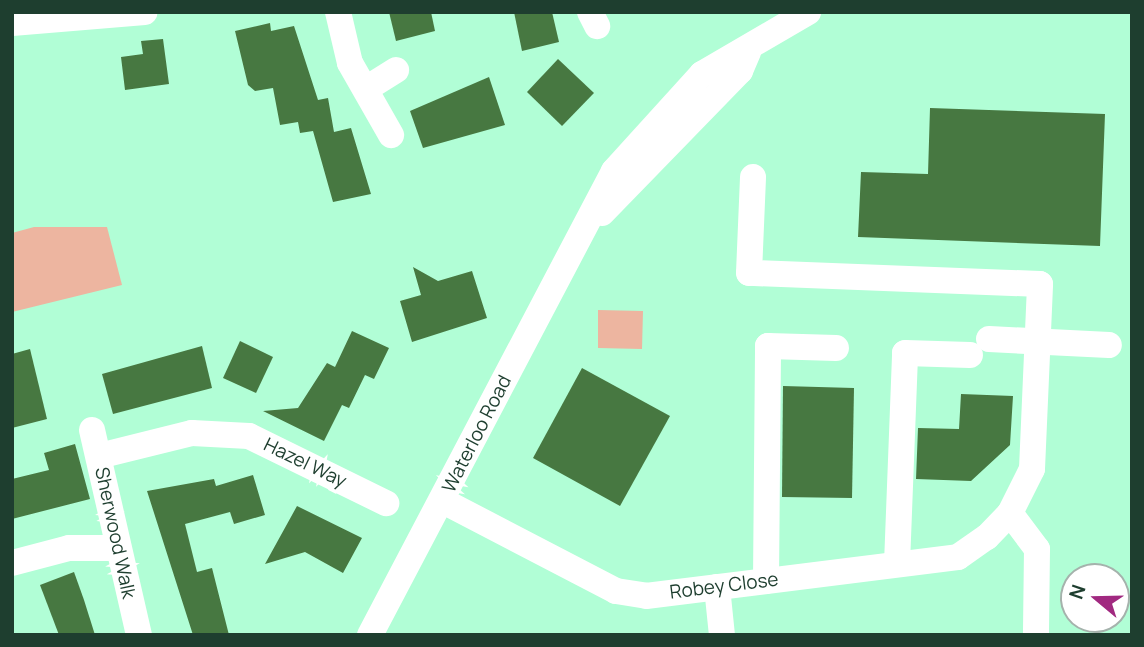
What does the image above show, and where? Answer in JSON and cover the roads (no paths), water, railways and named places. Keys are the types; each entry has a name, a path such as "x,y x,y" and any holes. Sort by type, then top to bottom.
{"street":[{"path":"12,23 145,12"},
{"path":"338,12 350,63 369,87 391,135"},
{"name":"Waterloo Road","path":"370,635 443,501 614,171 661,113 726,55 748,52 795,15"},
{"path":"369,87 396,70"},
{"name":"Robey Close","path":"443,501 616,591 646,596 958,557 1010,513 1032,469 1040,284 749,273 753,177"},
{"path":"897,564 905,353 1038,341 1109,345"},
{"path":"766,581 768,346 836,348"},
{"name":"Sherwood Walk","path":"92,430 116,548 139,635"},
{"name":"Hazel Way","path":"99,456 192,433 249,436 386,503"},
{"path":"1010,513 1037,549 1035,623"},
{"path":"12,563 69,548 116,548"},
{"path":"717,587 722,635"}]}
